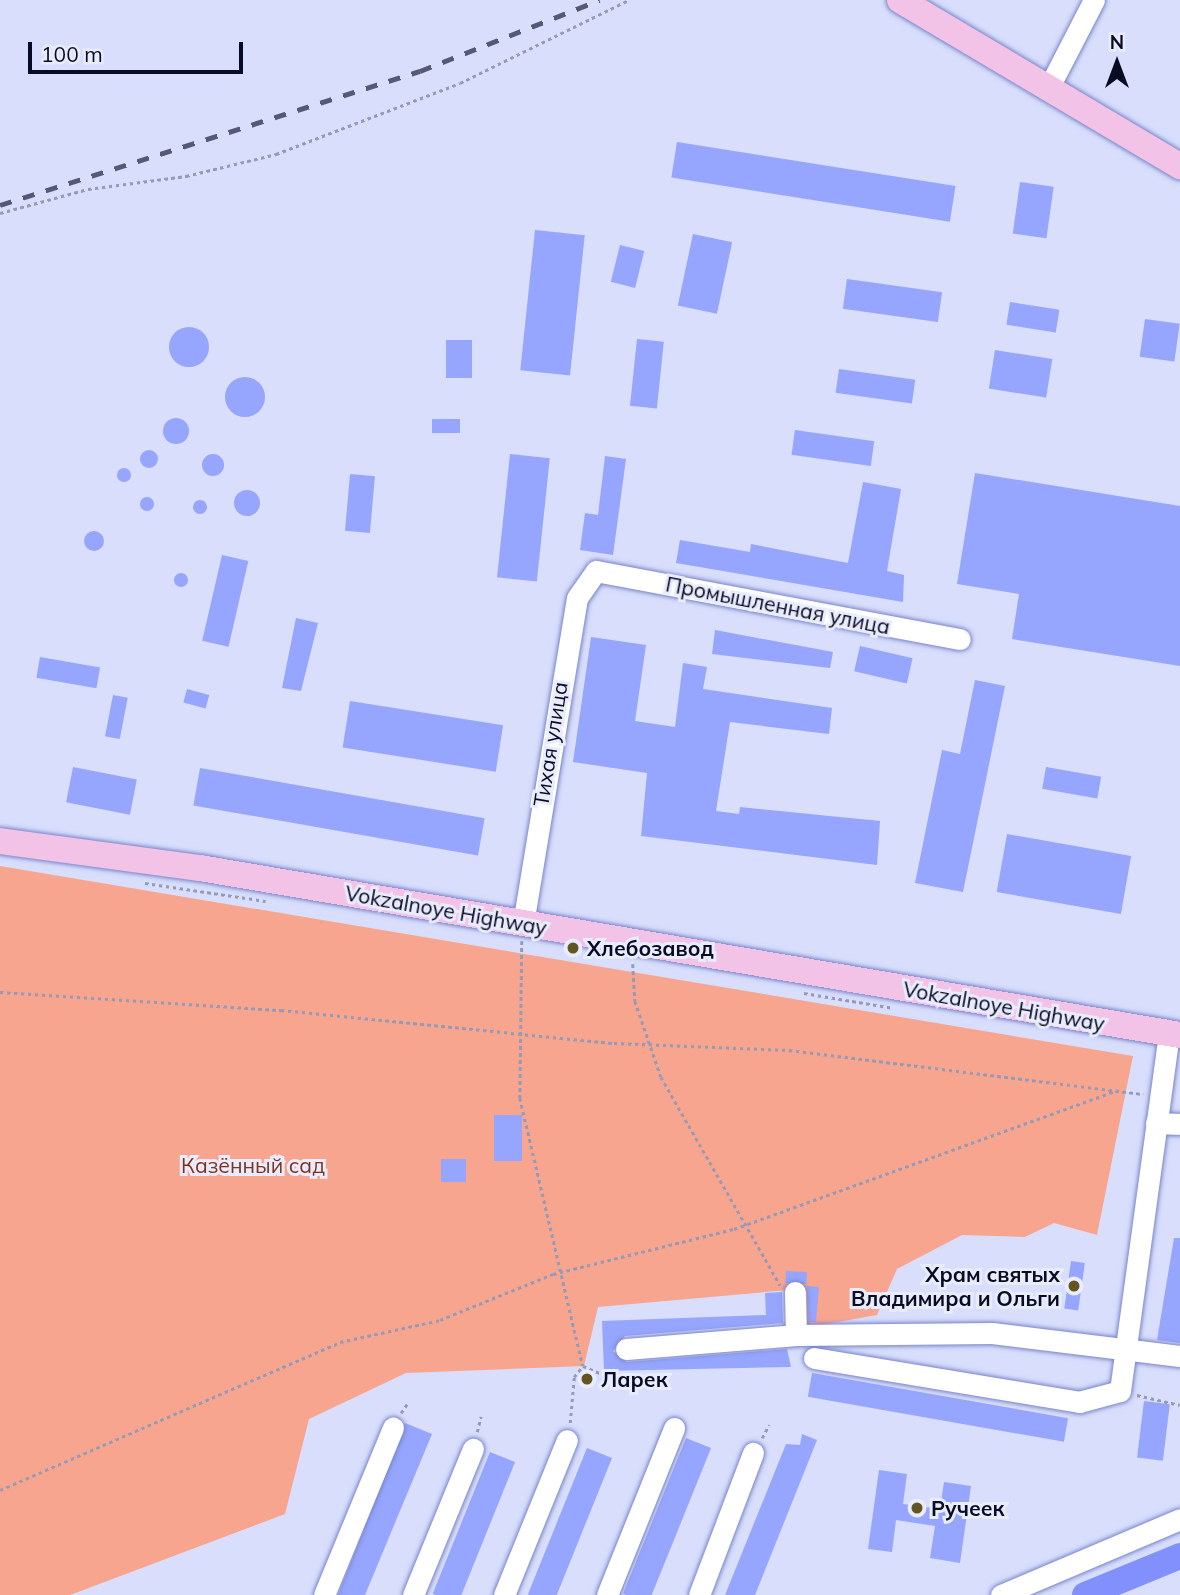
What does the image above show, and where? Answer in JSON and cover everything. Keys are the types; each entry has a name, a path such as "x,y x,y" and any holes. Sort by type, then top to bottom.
{"main road":[{"path":"900,0 1180,166"},
{"name":"Vokzalnoye Highway","path":"0,841 523,924 1175,1034"}],"street":[{"path":"1048,89 1094,0"},
{"name":"Промышленная улица","path":"596,572 960,639"},
{"name":"Тихая улица","path":"523,924 577,598 596,572"},
{"path":"814,1358 1079,1402 1120,1391 1158,1096 1171,1075 1175,1034"},
{"path":"1156,1123 1180,1124"},
{"path":"795,1292 796,1335"},
{"path":"626,1349 796,1335 992,1333 1180,1356"},
{"path":"324,1595 393,1428"},
{"path":"607,1595 674,1428"},
{"path":"504,1595 567,1440"},
{"path":"413,1595 473,1449"},
{"path":"699,1595 753,1453"},
{"path":"1001,1595 1180,1519"}],"path":[{"path":"0,213 88,188 186,176 276,154 460,83 629,0"},
{"path":"523,924 520,1098 583,1366"},
{"path":"633,961 635,1001 661,1077 782,1288 795,1292"},
{"path":"0,992 281,1010 521,1035 789,1050 1158,1096"},
{"path":"0,1490 340,1342 440,1320 561,1272 747,1224 1118,1090"},
{"path":"583,1366 635,1388"},
{"path":"567,1440 574,1377 583,1366"},
{"path":"1120,1391 1180,1405"}],"green space":[{"name":"Казённый сад","path":"0,866 1133,1056 1097,1235 1054,1223 1025,1237 962,1235 897,1269 877,1315 799,1329 788,1290 598,1307 584,1366 406,1373 309,1419 285,1514 70,1595 0,1595"}],"building":[{"path":"677,142 956,186 950,222 671,178"},
{"path":"1020,182 1054,187 1046,238 1013,233"},
{"path":"535,230 585,235 570,375 520,370"},
{"path":"693,234 732,242 717,314 678,305"},
{"path":"620,245 644,251 635,288 611,282"},
{"path":"847,279 942,292 938,322 843,309"},
{"path":"1010,302 1059,310 1056,333 1006,325"},
{"path":"1145,319 1180,324 1174,362 1140,357"},
{"path":"189,327 203,333 209,347 203,361 189,367 175,361 169,347 175,333"},
{"path":"637,339 664,342 657,408 630,406"},
{"path":"446,340 472,340 472,378 446,378"},
{"path":"995,350 1052,359 1046,398 989,389"},
{"path":"839,369 915,380 912,403 836,393"},
{"path":"245,377 259,383 265,397 259,411 245,417 231,411 225,397 231,383"},
{"path":"176,418 185,422 189,431 185,440 176,444 167,440 163,431 167,422"},
{"path":"432,419 460,419 460,433 432,433"},
{"path":"795,430 874,441 871,466 792,455"},
{"path":"149,450 155,453 158,459 155,465 149,468 143,465 140,459 143,453"},
{"path":"213,454 221,457 224,465 221,473 213,476 205,473 202,465 205,457"},
{"path":"510,454 550,458 537,582 497,577"},
{"path":"605,456 626,459 613,555 580,550 585,513 598,515"},
{"path":"121,468 127,468 131,475 127,482 121,482 117,478 117,472"},
{"path":"975,473 1180,506 1180,666 1012,639 1019,594 957,584"},
{"path":"350,474 375,476 370,533 345,531"},
{"path":"863,482 901,489 887,571 904,575 903,602 676,563 680,540 750,552 751,544 848,563"},
{"path":"247,490 256,494 260,503 256,512 247,516 238,512 234,503 238,494"},
{"path":"147,497 152,499 152,509 147,511 142,509 140,504 142,499"},
{"path":"200,500 205,502 205,512 200,514 195,512 193,507 195,502"},
{"path":"94,531 101,534 104,541 101,548 94,551 87,548 84,541 87,534"},
{"path":"222,555 248,561 229,647 202,641"},
{"path":"181,573 186,575 186,585 181,587 176,585 174,580 176,575"},
{"path":"296,618 318,623 301,691 282,688"},
{"path":"715,630 833,652 830,668 712,654"},
{"path":"591,637 646,645 635,721 675,727 683,663 707,667 703,689 832,708 829,734 730,722 716,811 739,814 740,807 880,821 877,865 641,836 647,773 573,762"},
{"path":"860,646 913,658 907,683 854,671"},
{"path":"40,657 100,668 96,688 36,678"},
{"path":"975,680 1005,686 963,892 915,883 942,750 960,754"},
{"path":"187,689 209,695 206,708 183,703"},
{"path":"113,695 128,698 120,739 105,736"},
{"path":"350,701 503,725 496,772 343,747"},
{"path":"73,767 137,779 130,815 66,802"},
{"path":"1046,767 1101,777 1097,798 1042,789"},
{"path":"200,768 485,818 478,856 193,805"},
{"path":"1007,834 1131,856 1121,914 997,892"},
{"path":"494,1115 522,1115 522,1161 494,1161"},
{"path":"441,1159 466,1159 466,1182 441,1182"},
{"path":"1174,1238 1180,1238 1180,1343 1157,1340"},
{"name":"Храм святых Владимира и Ольги","path":"1071,1261 1085,1263 1078,1310 1064,1309"},
{"path":"786,1271 807,1272 806,1284 785,1283"},
{"path":"807,1286 819,1287 816,1322 809,1322"},
{"path":"782,1292 783,1323 625,1336 613,1351 627,1362 787,1349 791,1367 604,1371 602,1321 766,1315 765,1293"},
{"path":"812,1373 1068,1418 1064,1442 808,1397"},
{"path":"1144,1401 1170,1404 1163,1461 1137,1458"},
{"path":"405,1423 432,1434 365,1595 338,1595"},
{"path":"802,1434 817,1440 755,1595 725,1595 786,1444 800,1445"},
{"path":"686,1438 711,1448 652,1595 623,1594"},
{"path":"587,1448 612,1458 557,1595 528,1594"},
{"path":"490,1452 515,1462 461,1595 433,1594"},
{"path":"879,1470 907,1474 903,1504 940,1509 944,1482 971,1486 960,1563 930,1558 935,1526 896,1520 892,1552 868,1549"}],"waterway":[{"path":"1085,1595 1180,1556"}],"railway":[{"path":"0,205 420,71 599,0"}],"place":[{"name":"Хлебозавод","path":"573,948"},
{"name":"Храм святых Владимира и Ольги","path":"1074,1286"},
{"name":"Ларек","path":"587,1379"},
{"name":"Ручеек","path":"917,1508"}]}
